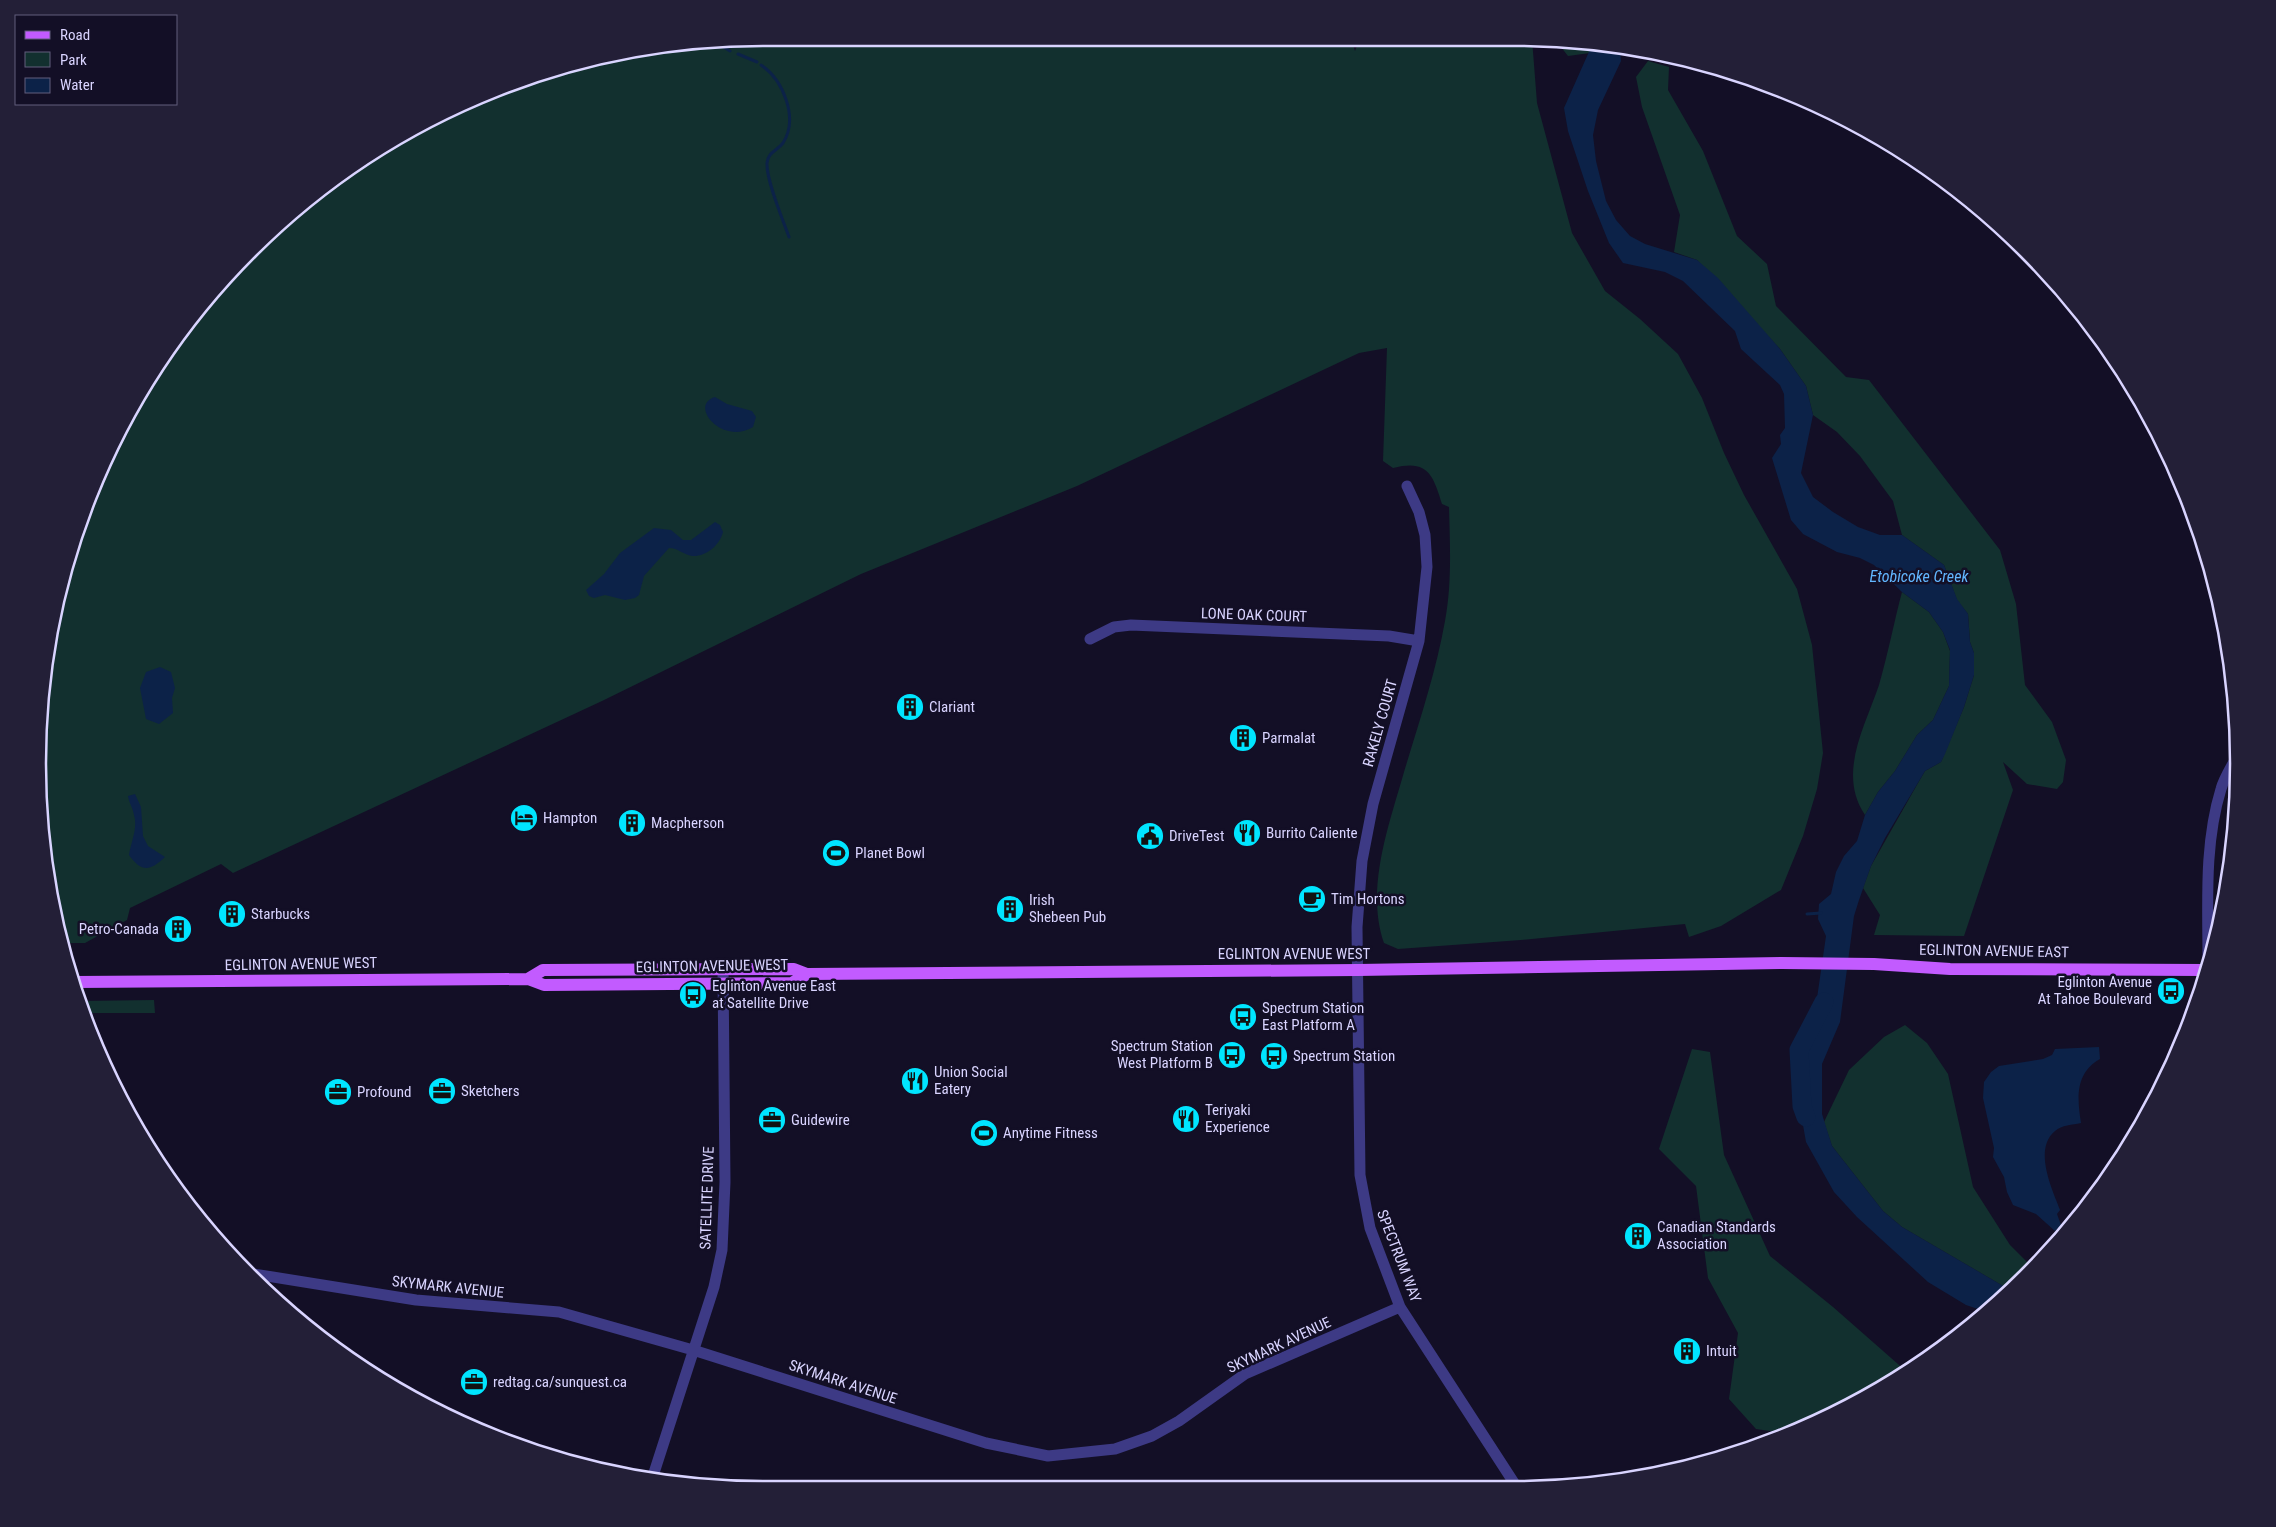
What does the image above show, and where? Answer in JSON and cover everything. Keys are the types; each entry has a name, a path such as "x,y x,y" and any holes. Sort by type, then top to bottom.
{"main road":[{"name":"EGLINTON AVENUE WEST","path":"528,979 543,970 794,969 807,974 1358,970 1782,963"},
{"name":"EGLINTON AVENUE EAST","path":"1782,963 1874,964 1950,969 2199,970"},
{"name":"EGLINTON AVENUE WEST","path":"81,982 528,979 544,985 792,984 807,974"}],"street":[{"name":"RAKELY COURT","path":"1358,970 1356,927 1363,849 1375,796 1419,640 1427,567 1425,535 1419,512 1407,486"},
{"name":"LONE OAK COURT","path":"1090,639 1114,627 1131,625 1380,635 1419,640"},
{"path":"2208,935 2209,860 2221,788 2230,771"},
{"name":"SATELLITE DRIVE","path":"654,1472 714,1287 722,1250 725,1182 723,969"},
{"name":"SPECTRUM WAY","path":"1358,970 1361,1182 1371,1234 1400,1307 1513,1481"},
{"name":"SKYMARK AVENUE","path":"260,1275 416,1300 559,1312 693,1350 986,1443 1031,1454 1066,1456 1115,1449 1152,1436 1185,1417 1245,1374 1400,1307"}],"green space":[{"path":"764,46 1353,46 1355,51 1357,46 1533,47 1537,103 1572,233 1605,291 1640,319 1678,354 1702,398 1724,453 1744,495 1797,589 1812,645 1823,753 1817,789 1803,836 1781,890 1721,926 1689,937 1685,924 1521,940 1398,949 1384,943 1377,901 1381,857 1437,659 1449,593 1450,564 1449,507 1442,504 1432,477 1422,468 1405,466 1393,468 1383,461 1387,348 1359,353 1077,486 861,574 602,701 233,873 221,864 130,908 127,920 85,943 70,943 52,857 46,764 52,670 60,624 84,533 120,446 142,405 194,327 256,256 327,194 365,167 405,142 446,120 533,84 624,60 670,52"},
{"path":"1562,48 1591,51 1590,53 1568,56"},
{"path":"1648,61 1669,67 1668,90 1703,151 1737,236 1767,264 1776,306 1846,377 1869,380 2000,550 2016,604 2025,685 2052,722 2066,760 2063,782 2057,789 2027,784 2003,762 2013,790 1964,936 1874,935 1880,915 1863,888 1871,866 1925,771 1941,762 1964,707 1974,675 1974,653 1970,642 1968,614 1957,600 1944,565 1902,535 1893,501 1860,456 1837,432 1813,415 1806,386 1780,349 1697,260 1674,252 1680,215 1642,107 1636,77"},
{"path":"1902,592 1929,612 1943,632 1950,651 1949,686 1933,720 1917,735 1895,771 1878,792 1865,815 1857,799 1853,783 1853,766 1861,734 1879,685"},
{"path":"154,1000 155,1013 91,1013 87,1001"},
{"path":"1905,1025 1927,1043 1948,1074 1973,1187 2010,1245 2028,1263 2003,1286 1902,1227 1883,1211 1832,1146 1824,1122 1849,1070 1884,1037"},
{"path":"1692,1049 1710,1052 1724,1155 1770,1256 1833,1307 1901,1366 1830,1407 1787,1426 1773,1431 1756,1429 1729,1399 1738,1333 1708,1278 1696,1186 1659,1149"}],"water":[{"name":"Etobicoke Creek","path":"1590,51 1621,55 1621,61 1598,110 1593,135 1596,161 1606,201 1616,220 1630,236 1645,244 1697,260 1718,278 1780,349 1806,386 1813,415 1801,473 1813,497 1858,527 1880,535 1902,535 1944,565 1957,599 1968,614 1970,642 1974,653 1974,675 1964,707 1941,762 1925,771 1885,838 1871,866 1854,916 1840,1022 1822,1064 1822,1114 1832,1146 1883,1211 1902,1227 2003,1286 1978,1309 1966,1305 1928,1282 1857,1217 1834,1192 1806,1142 1800,1108 1805,1053 1814,1019 1826,936 1818,919 1819,904 1831,894 1836,872 1844,856 1857,841 1865,815 1878,792 1895,771 1917,735 1933,720 1949,686 1950,650 1943,632 1929,612 1902,592 1874,565 1860,558 1837,552 1803,534 1791,520 1772,458 1781,444 1780,435 1785,428 1784,394 1780,385 1741,349 1735,331 1683,281 1665,272 1623,263 1609,243 1588,191 1568,131 1564,108"},
{"path":"715,397 727,404 752,411 756,417 753,427 741,431 730,431 720,428 712,422 705,408 708,401"},
{"path":"715,522 720,525 723,532 716,546 697,556 669,548 644,576 639,595 635,598 625,600 605,595 594,598 589,596 586,590 604,574 620,553 654,528 671,530 683,540 691,540"},
{"path":"160,667 171,672 175,688 172,698 173,713 159,724 146,719 140,688 146,672"},
{"path":"135,794 141,807 143,836 148,846 165,857 155,865 146,868 138,865 129,855 134,835 135,820 128,796"},
{"path":"2099,1047 2100,1059 2086,1071 2080,1087 2081,1123 2055,1131 2045,1148 2046,1169 2060,1210 2057,1214 2061,1225 2055,1231 2036,1214 2013,1205 2007,1192 2004,1177 1993,1157 1994,1148 1983,1098 1984,1082 1991,1072 1999,1066 2043,1059 2052,1055 2055,1049"}],"waterway":[{"path":"725,48 730,51"},
{"path":"738,54 757,62"},
{"path":"761,65 776,80 782,90 789,111 788,133 781,146 769,156 767,163 772,189 789,237"},
{"path":"1807,914 1821,913"},
{"name":"Etobicoke Creek","path":"1806,1117 1802,1106 1799,1050 1824,1002"}],"place":[{"name":"Clariant","path":"910,707"},
{"name":"Parmalat","path":"1243,738"},
{"name":"Hampton","path":"524,818"},
{"name":"Macpherson","path":"632,823"},
{"name":"Burrito Caliente","path":"1247,833"},
{"name":"DriveTest","path":"1150,836"},
{"name":"Planet Bowl","path":"836,853"},
{"name":"Tim Hortons","path":"1312,899"},
{"name":"Irish Shebeen Pub","path":"1010,909"},
{"name":"Starbucks","path":"232,914"},
{"name":"Petro-Canada","path":"178,929"},
{"name":"Eglinton Avenue At Tahoe Boulevard","path":"2171,991"},
{"name":"Eglinton Avenue East at Satellite Drive","path":"693,995"},
{"name":"Spectrum Station East Platform A","path":"1243,1017"},
{"name":"Spectrum Station West Platform B","path":"1232,1055"},
{"name":"Spectrum Station","path":"1274,1056"},
{"name":"Union Social Eatery","path":"915,1081"},
{"name":"Sketchers","path":"442,1091"},
{"name":"Profound","path":"338,1092"},
{"name":"Teriyaki Experience","path":"1186,1119"},
{"name":"Guidewire","path":"772,1120"},
{"name":"Anytime Fitness","path":"984,1133"},
{"name":"Canadian Standards Association","path":"1638,1236"},
{"name":"Intuit","path":"1687,1351"},
{"name":"redtag.ca/sunquest.ca","path":"474,1382"}]}
